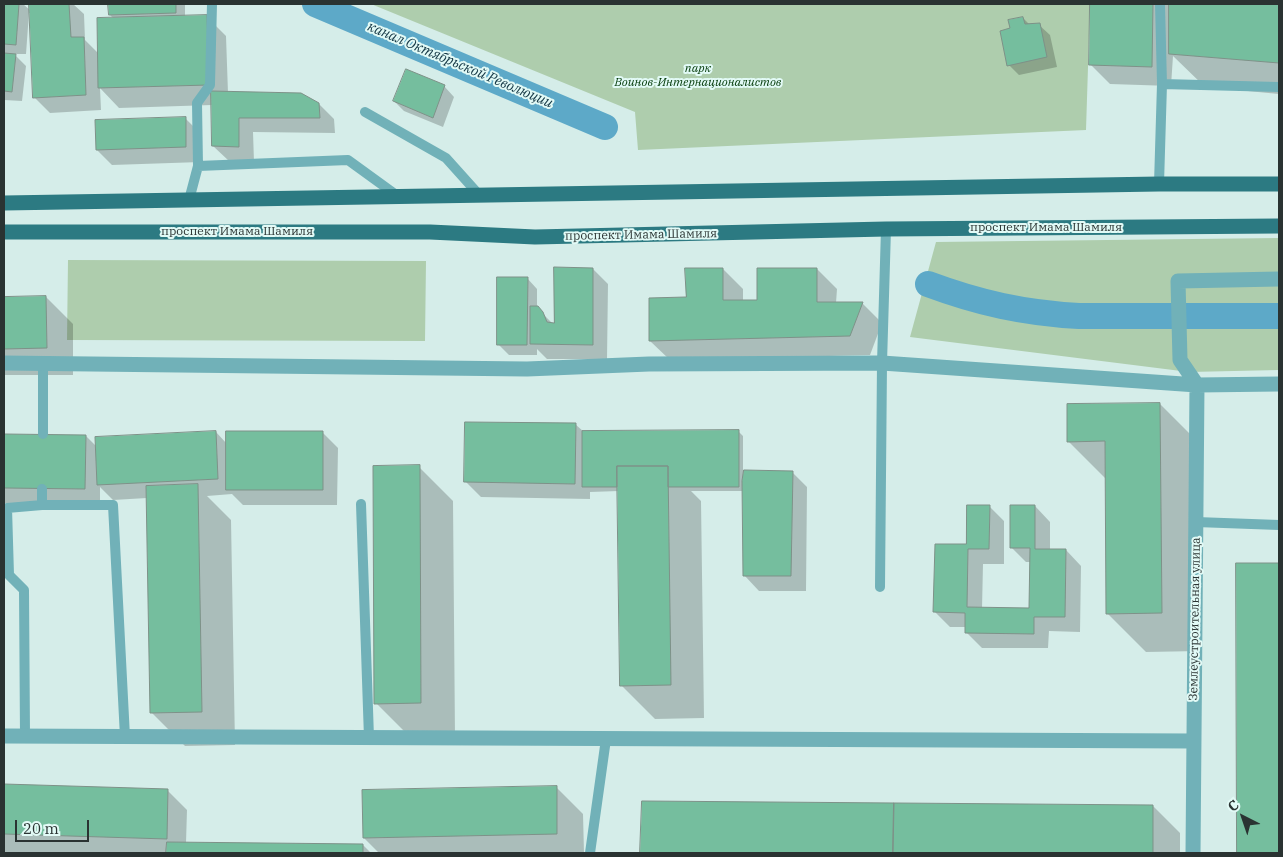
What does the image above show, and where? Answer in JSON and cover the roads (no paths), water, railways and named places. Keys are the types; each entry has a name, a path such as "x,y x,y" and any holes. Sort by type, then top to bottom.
{"main road":[{"path":"4,203 481,197 1159,184 1279,184"},
{"name":"проспект Имама Шамиля","path":"4,232 430,232 535,237 886,229 1279,226"}],"street":[{"path":"1197,385 1180,360 1178,281 1279,279"},
{"path":"4,363 527,369 649,364 882,363 1197,385 1279,384"},
{"name":"Землеустроительная улица","path":"1193,853 1197,385"},
{"path":"4,736 1193,741"}],"lane":[{"path":"189,200 198,166 197,103 210,85 212,4"},
{"path":"1159,184 1162,84 1160,4"},
{"path":"1162,84 1279,87"},
{"path":"365,112 446,158 481,197"},
{"path":"198,166 348,160 400,198"},
{"path":"880,587 882,363 886,229"},
{"path":"43,363 43,434"},
{"path":"42,489 42,505"},
{"path":"361,504 368,738"},
{"path":"25,736 24,590 9,575 7,508 42,505 113,505 125,737"},
{"path":"1196,522 1279,525"},
{"path":"590,853 606,739"}],"waterway":[{"name":"канал Октябрьской Революции","path":"315,4 605,127"},
{"path":"928,284 965,297 1002,306 1059,315 1279,316"}],"park label":[{"name":"парк Воинов-Интернационалистов","path":"698,76"}]}
